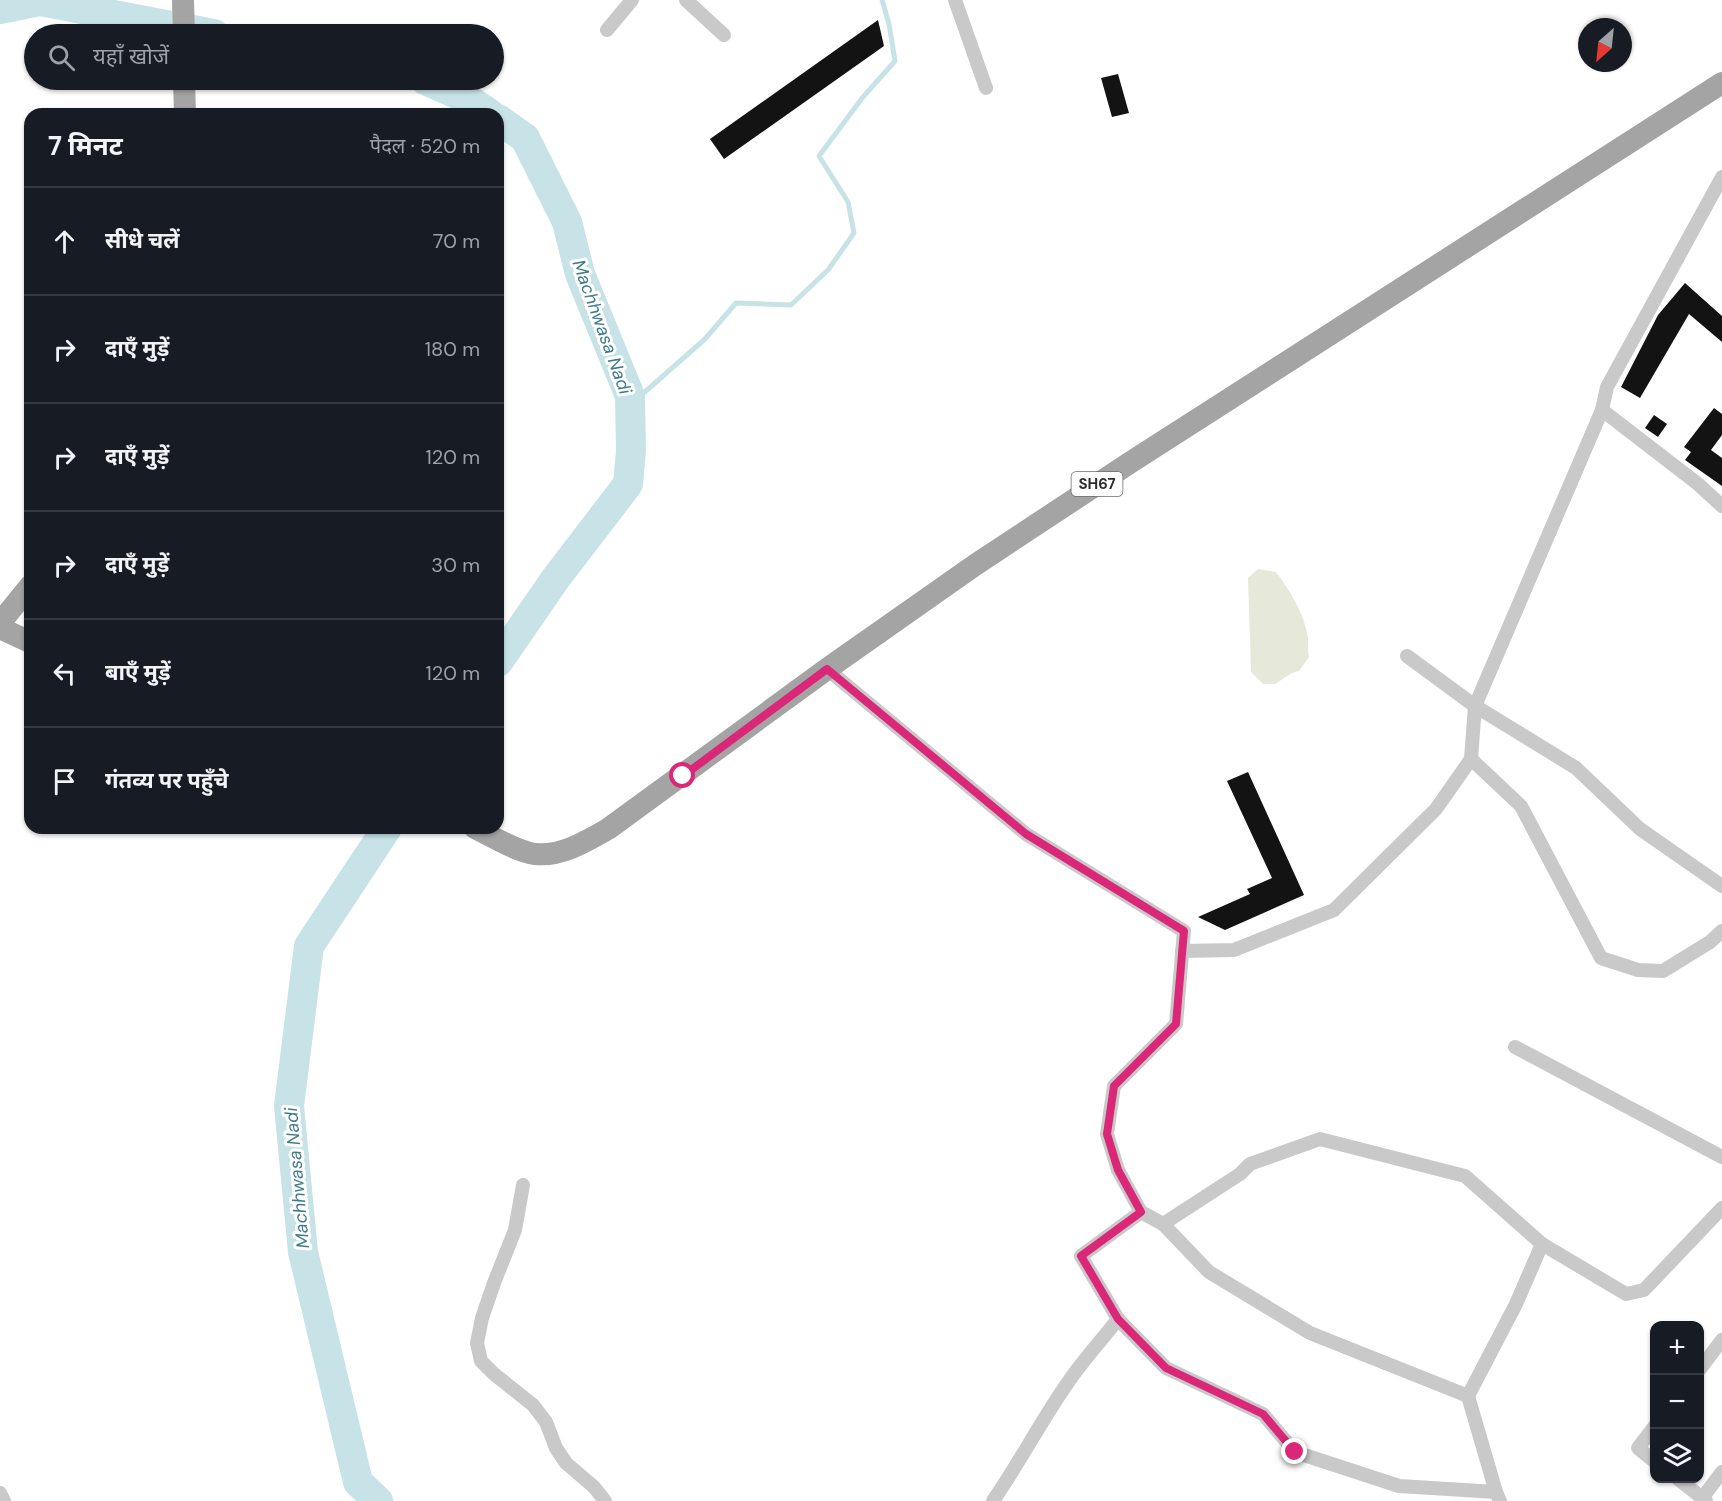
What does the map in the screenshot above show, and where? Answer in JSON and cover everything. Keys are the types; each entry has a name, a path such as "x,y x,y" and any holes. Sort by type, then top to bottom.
{"main road":[{"path":"183,0 184,24"},
{"name":"SH67","path":"487,834 522,851 535,854 554,853 577,846 608,829 827,669 975,565 1131,462 1722,83"},
{"path":"184,90 185,108"},
{"path":"24,594 0,626 24,639"}],"street":[{"path":"607,30 633,0"},
{"path":"686,0 724,35"},
{"path":"955,0 986,88"},
{"path":"1182,951 1234,951 1334,910 1436,809 1471,759 1475,706 1602,410 1607,387 1722,177"},
{"path":"1602,410 1698,484 1722,506"},
{"path":"1407,656 1475,706 1576,768 1640,829 1722,886"},
{"path":"827,669 1026,834 1184,931 1176,1024 1114,1086 1107,1134 1118,1170 1141,1212 1163,1224 1209,1272 1310,1332 1468,1396"},
{"path":"1471,759 1521,806 1601,958 1638,970 1663,971 1710,942 1722,931"},
{"path":"1515,1047 1722,1157"},
{"path":"1163,1224 1240,1174 1250,1164 1320,1139 1465,1176 1542,1244 1626,1294 1644,1290 1722,1208"},
{"path":"523,1185 515,1230 482,1318 477,1343 481,1361 533,1405 546,1422 556,1448 566,1463 594,1487 605,1501"},
{"path":"1141,1212 1081,1256 1118,1319 1166,1368 1263,1414 1295,1452 1399,1486 1498,1497 1468,1396 1516,1304 1542,1244"},
{"path":"993,1501 1070,1380 1118,1319"},
{"path":"1704,1364 1722,1340"},
{"path":"1650,1432 1638,1448 1650,1458"},
{"path":"1682,1483 1704,1500 1722,1472"},
{"path":"0,1493 4,1501"}],"shaded area":[{"path":"1258,569 1276,572 1300,612 1308,638 1309,657 1299,671 1275,684 1263,684 1251,672 1248,578"}],"building":[{"path":"878,20 884,46 724,159 710,139"},
{"path":"1118,74 1129,113 1112,117 1101,78"},
{"path":"1685,283 1722,316 1722,342 1689,314 1640,398 1621,387 1658,315"},
{"path":"1714,408 1722,414 1722,435 1711,450 1722,458 1722,486 1685,460 1691,452 1684,447"},
{"path":"1654,415 1667,424 1658,437 1645,428"},
{"path":"1248,772 1304,895 1225,930 1198,917 1250,894 1247,889 1272,878 1227,781"}],"waterway":[{"path":"630,405 705,339 736,303 791,305 828,270 854,233 848,202 819,156 863,97 895,61 889,24 882,0"},
{"name":"Machhwasa Nadi","path":"0,9 40,1 161,24"},
{"name":"Machhwasa Nadi","path":"448,90 481,108"},
{"name":"Machhwasa Nadi","path":"504,123 525,138 567,222 580,274 630,396 631,451 628,484 556,578 504,653"},
{"name":"Machhwasa Nadi","path":"378,1501 358,1482 303,1252 289,1106 309,946 383,834"}],"route":[{"path":"683,776 827,669 1026,834 1184,931 1176,1024 1114,1086 1107,1134 1118,1170 1141,1212 1081,1256 1118,1319 1166,1368 1263,1414 1295,1452"}]}
